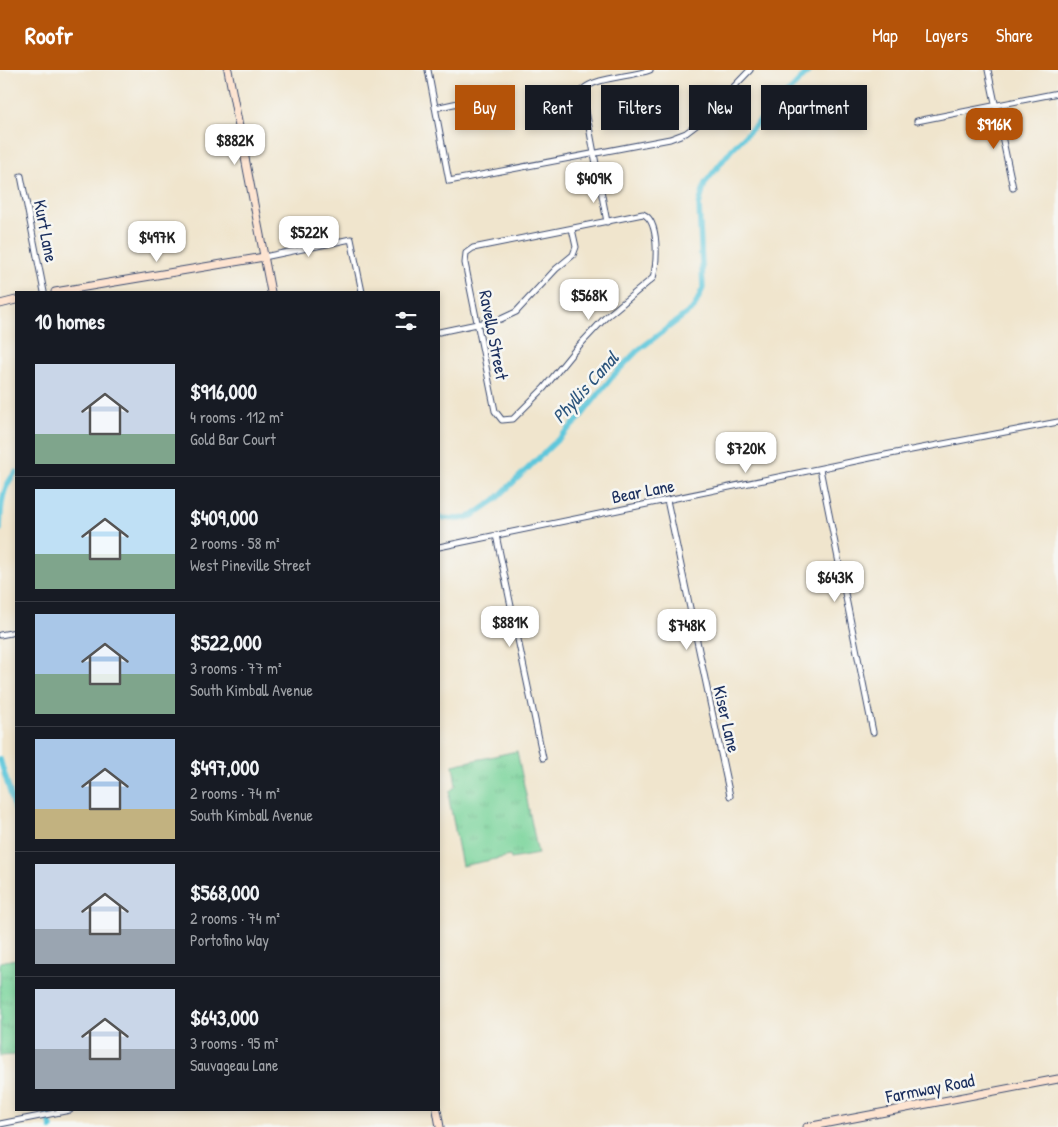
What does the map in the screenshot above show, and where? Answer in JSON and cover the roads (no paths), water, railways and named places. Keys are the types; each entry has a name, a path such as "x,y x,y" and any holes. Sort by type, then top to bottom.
{"main road":[{"path":"228,70 271,291"},
{"path":"61,291 264,257"},
{"path":"0,304 15,300"},
{"name":"Farmway Road","path":"807,1127 1058,1079"},
{"path":"437,1111 440,1127"}],"street":[{"path":"428,70 449,181 670,139 686,133 750,70"},
{"path":"440,332 501,319 516,312 556,269 573,255 576,247 572,229 607,222 582,90 588,84 638,75 650,70"},
{"path":"988,70 1012,188"},
{"path":"916,121 996,107 1058,93"},
{"path":"435,108 455,104"},
{"name":"Kurt Lane","path":"21,176 44,291"},
{"name":"Ravello Street","path":"572,229 473,248 466,253 465,263 495,411 502,420 513,419 544,388 575,350 605,318 653,278 656,269 654,224 649,217 643,214 607,222"},
{"path":"264,257 351,239 362,291"},
{"name":"Bear Lane","path":"440,547 1058,422"},
{"path":"820,469 873,732"},
{"name":"Kiser Lane","path":"667,500 695,639 730,796"},
{"path":"496,534 543,758"},
{"path":"0,635 15,632"},
{"path":"0,1124 65,1111"}],"waterway":[{"name":"Phyllis Canal","path":"440,518 460,519 472,516 495,500 578,420 613,376 637,351 694,308 703,288 699,205 705,183 732,149 810,70"},
{"name":"Phyllis Canal","path":"0,529 5,492 7,485 15,473"},
{"name":"Phyllis Canal","path":"0,759 15,809"},
{"name":"Phyllis Canal","path":"46,1111 51,1127"}]}
